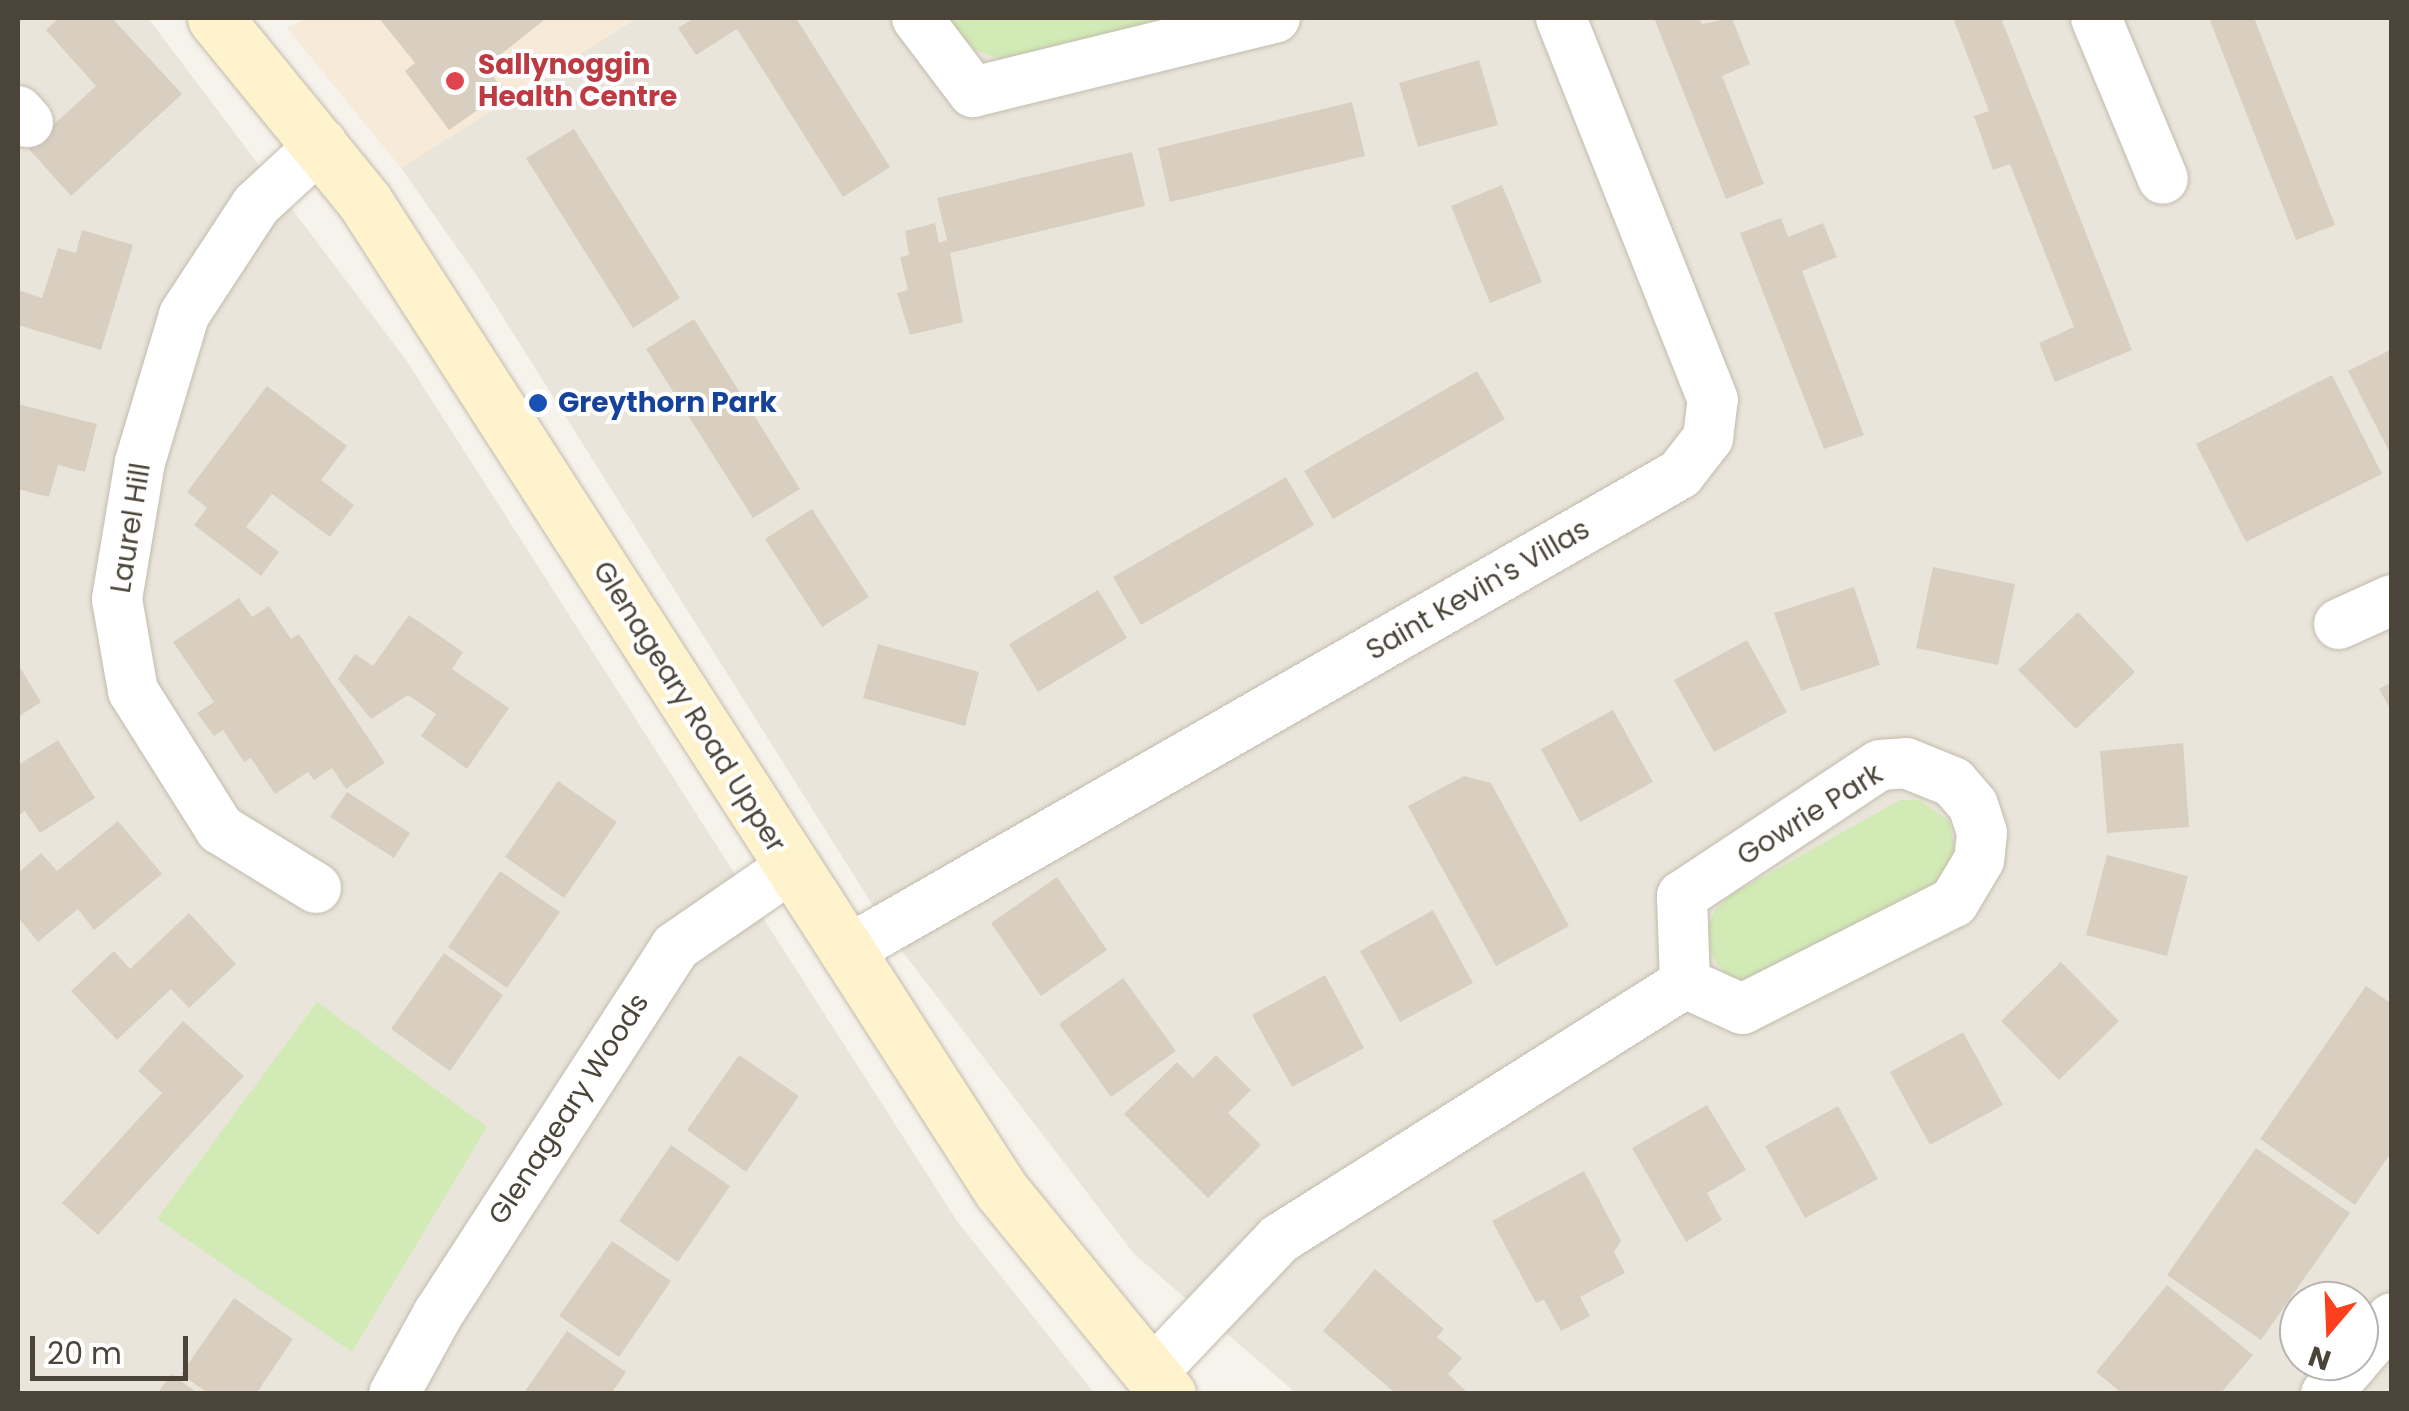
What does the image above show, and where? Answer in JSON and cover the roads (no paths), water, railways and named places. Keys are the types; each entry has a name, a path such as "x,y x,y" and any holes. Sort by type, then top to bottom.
{"main road":[{"name":"Glenageary Road Upper","path":"215,18 322,144 474,369 790,868 1001,1190 1159,1384"}],"street":[{"path":"917,18 972,92 1275,18"},
{"name":"Saint Kevin's Villas","path":"846,952 1680,474 1708,438 1714,400 1562,18"},
{"path":"2096,18 2163,179"},
{"name":"Laurel Hill","path":"316,888 220,829 133,691 117,599 140,462 184,315 256,206 322,144"},
{"path":"2339,624 2392,600"},
{"name":"Gowrie Park","path":"1906,762 1928,768 1952,782 1974,805 1982,833 1979,860 1954,902 1742,1010 1685,983 1682,896 1880,766 1906,762"},
{"name":"Glenageary Woods","path":"394,1394 448,1298 675,947 790,868"},
{"path":"1159,1384 1279,1239 1685,983"}],"place":[{"name":"Sallynoggin Health Centre","path":"455,81"},
{"name":"Greythorn Park","path":"538,403"}]}
